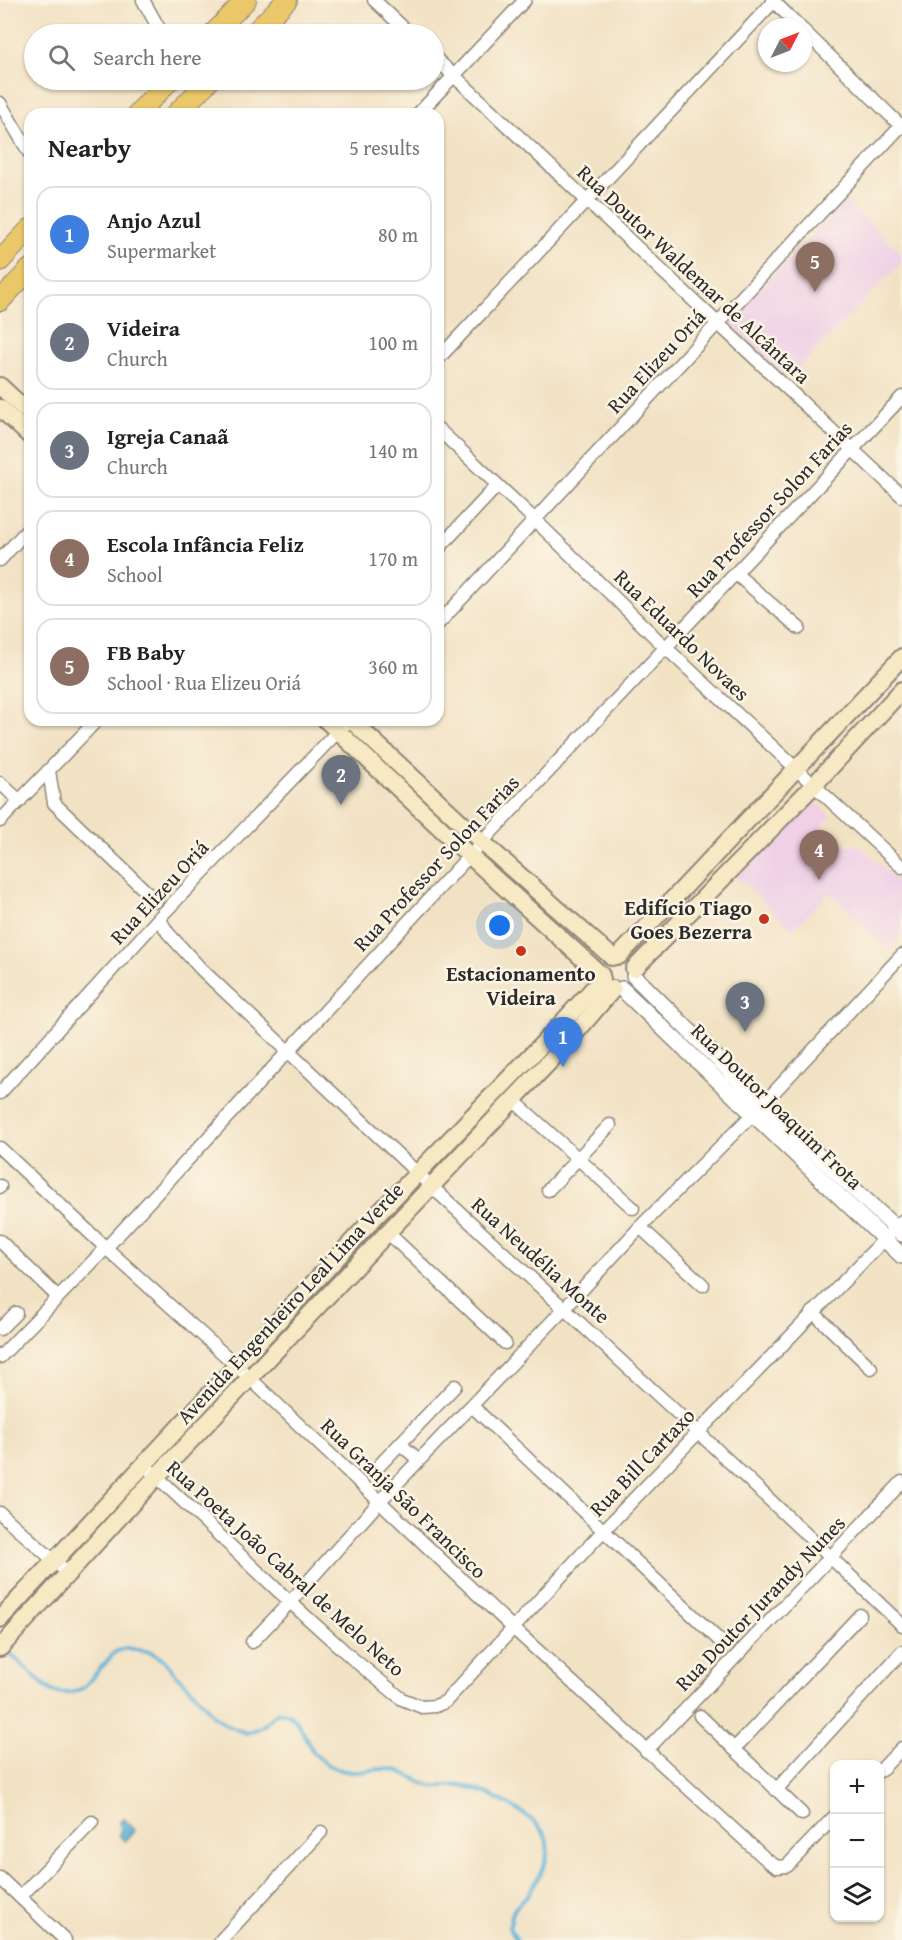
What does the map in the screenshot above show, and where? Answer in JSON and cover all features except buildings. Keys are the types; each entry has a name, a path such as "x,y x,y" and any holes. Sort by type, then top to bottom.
{"highway":[{"path":"223,24 246,0"},
{"path":"264,24 287,0"},
{"path":"143,108 160,90"},
{"path":"182,108 200,90"},
{"path":"0,261 24,235"},
{"path":"0,301 24,275"}],"main road":[{"path":"0,386 24,408"},
{"path":"0,408 24,430"},
{"path":"902,657 616,956 604,962 609,983 629,984 634,973 902,690"},
{"name":"Rua Doutor Joaquim Frota","path":"344,726 470,856 609,983"},
{"path":"345,726 616,956 627,959 634,973"},
{"name":"Avenida Engenheiro Leal Lima Verde","path":"0,1619 54,1561 250,1379 566,1044 609,983"},
{"name":"Avenida Engenheiro Leal Lima Verde","path":"0,1648 69,1575 151,1470 237,1366 418,1173 609,983"}],"street":[{"path":"143,0 156,24"},
{"path":"374,0 399,24"},
{"path":"444,87 525,0"},
{"path":"444,353 774,0 792,18"},
{"path":"812,38 902,126"},
{"name":"Rua Doutor Waldemar de Alcântara","path":"444,66 902,496"},
{"path":"424,108 441,90"},
{"path":"0,103 24,144"},
{"name":"Rua Elizeu Oriá","path":"444,618 902,126"},
{"name":"Rua Professor Solon Farias","path":"0,1357 106,1248 482,842 902,397"},
{"name":"Rua Eduardo Novaes","path":"444,435 665,647 902,867"},
{"path":"444,543 497,486"},
{"path":"0,560 24,534"},
{"path":"736,573 799,628"},
{"path":"0,821 91,726"},
{"name":"Rua Elizeu Oriá","path":"0,1093 338,726"},
{"path":"49,771 54,803 156,901"},
{"path":"0,783 20,801"},
{"name":"Rua Neudélia Monte","path":"159,918 168,933 201,969 431,1186 698,1431 902,1625"},
{"path":"252,1642 380,1501 902,955"},
{"name":"Rua Doutor Joaquim Frota","path":"634,973 758,1108 902,1257"},
{"name":"Rua Doutor Joaquim Frota","path":"609,983 900,1227"},
{"path":"513,1100 633,1208"},
{"path":"548,1190 610,1125"},
{"name":"Rua Granja São Francisco","path":"0,1148 106,1248 237,1366 513,1629 768,1861 777,1867 787,1866 830,1821"},
{"path":"640,1227 703,1285"},
{"name":"Rua Bill Cartaxo","path":"402,1699 422,1707 445,1702 698,1431 883,1239 900,1227"},
{"path":"387,1232 505,1343"},
{"path":"0,1241 58,1297"},
{"path":"813,1312 871,1368"},
{"path":"0,1329 16,1313"},
{"path":"375,1470 454,1386"},
{"path":"472,1406 720,1641"},
{"path":"400,1444 419,1460"},
{"name":"Rua Poeta João Cabral de Melo Neto","path":"151,1470 290,1602 353,1659 402,1699"},
{"name":"Rua Doutor Jurandy Nunes","path":"646,1751 902,1482"},
{"path":"0,1513 69,1575"},
{"path":"734,1749 860,1615"},
{"path":"777,1790 902,1652"},
{"path":"700,1716 802,1814"},
{"path":"884,1766 902,1748"},
{"path":"20,1897 92,1822"},
{"path":"222,1940 321,1832"},
{"path":"0,1878 65,1940"}],"shaded area":[{"path":"845,200 902,254 902,262 788,379 728,322"},
{"path":"815,802 831,816 823,825 843,845 860,846 902,885 902,934 887,949 829,892 793,930 735,875 805,805"}],"water":[{"path":"124,1819 135,1830 125,1841 119,1835 120,1822"}],"waterway":[{"path":"9,1653 51,1691 71,1693 83,1688 115,1652 125,1648 151,1652 164,1660 213,1715 226,1725 246,1733 263,1726 276,1714 287,1713 297,1722 314,1753 336,1769 351,1772 396,1770 432,1786 472,1788 510,1805 533,1821 546,1838 547,1845 546,1860 540,1874 529,1893 512,1914 509,1928 517,1940"}],"place":[{"name":"FB Baby","path":"815,292"},
{"name":"Videira","path":"341,805"},
{"name":"Escola Infância Feliz","path":"819,880"},
{"name":"Edifício Tiago Goes Bezerra","path":"764,919"},
{"name":"Estacionamento Videira","path":"521,951"},
{"name":"Igreja Canaã","path":"745,1032"},
{"name":"Anjo Azul","path":"563,1067"}]}
